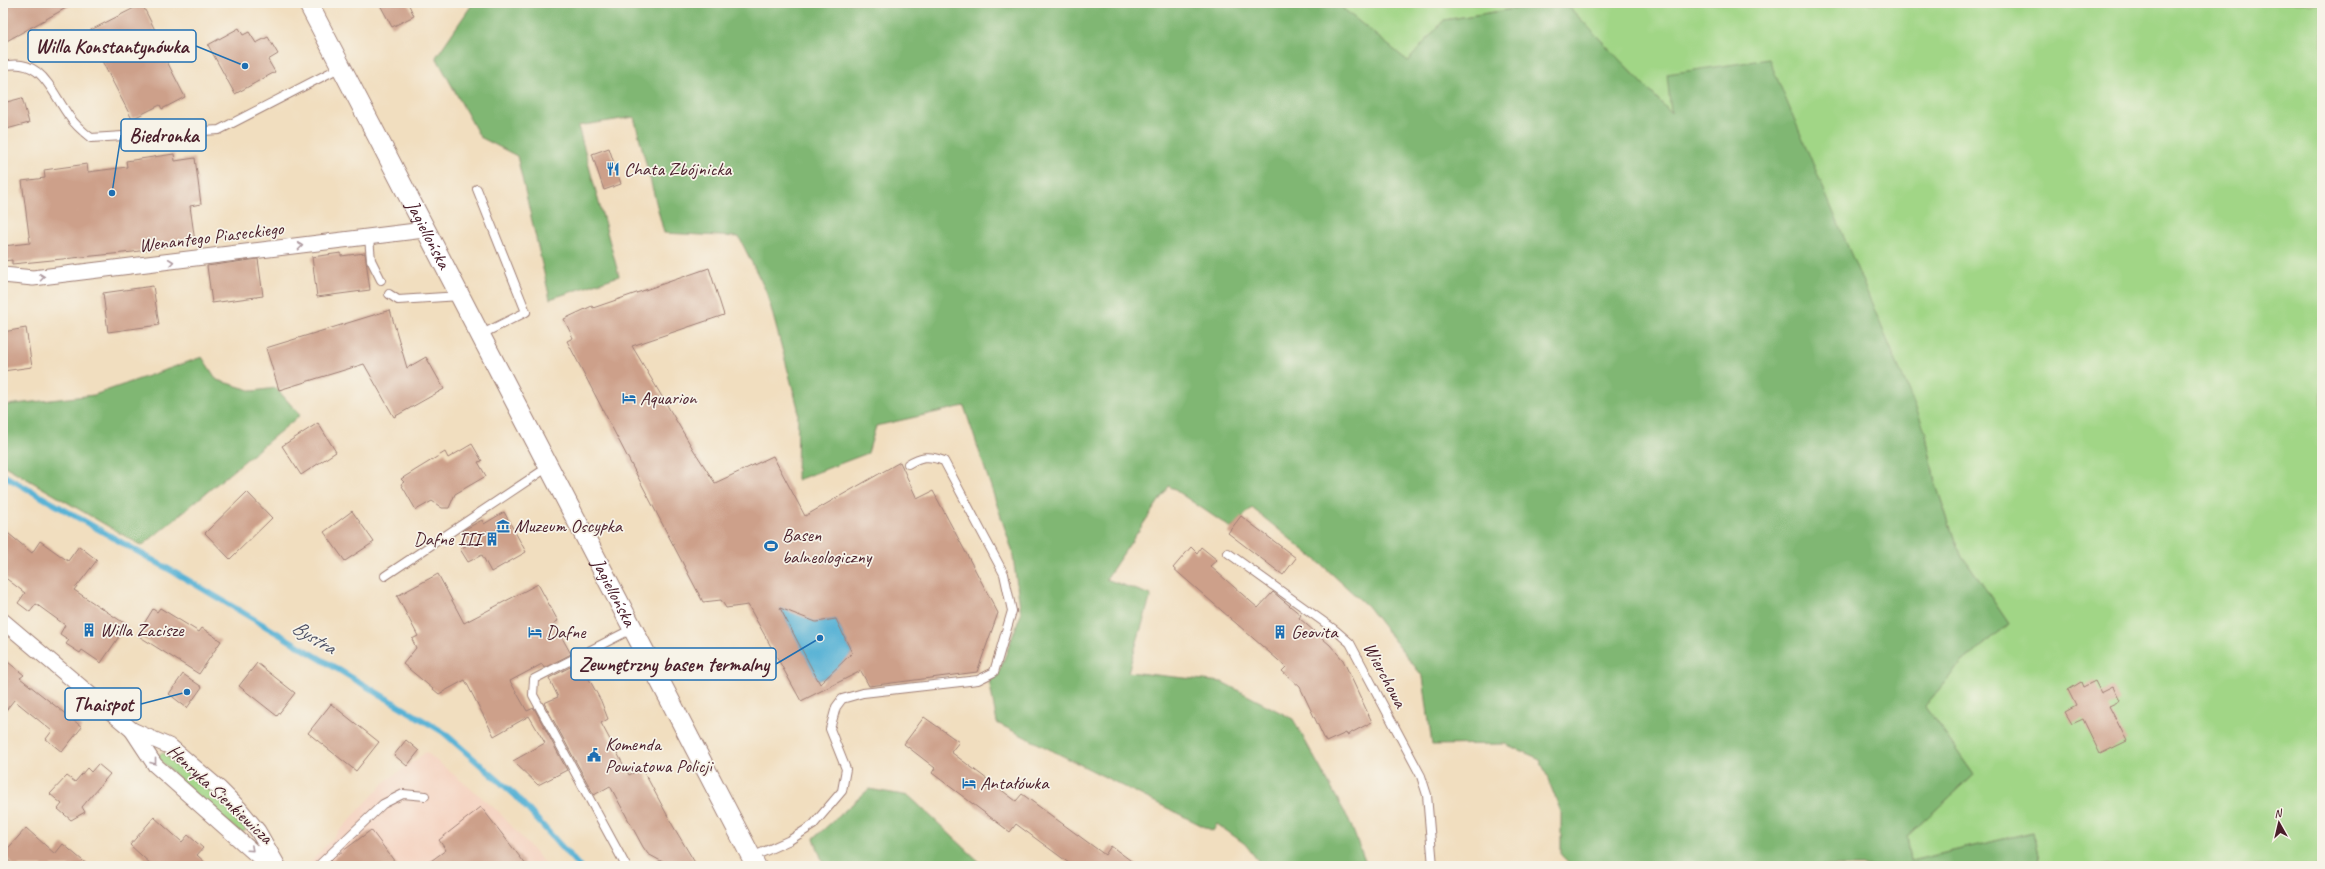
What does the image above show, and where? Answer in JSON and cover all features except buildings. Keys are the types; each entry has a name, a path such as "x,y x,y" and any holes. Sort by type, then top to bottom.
{"street":[{"name":"Jagiellońska","path":"308,3 424,230 460,296 754,862"},
{"name":"Wenantego Piaseckiego","path":"3,275 33,278 369,238 424,230"},
{"name":"Henryka Sienkiewicza","path":"3,621 132,730 155,765 269,866"},
{"name":"Henryka Sienkiewicza","path":"132,730 171,747 220,789 239,808 258,831 278,866"}],"lane":[{"path":"3,66 14,63 32,67 43,76 70,118 78,128 91,138 219,130 341,67"},
{"path":"477,189 526,312 480,335"},
{"path":"369,238 372,260 381,280"},
{"path":"389,294 398,300 460,296"},
{"path":"754,862 813,825 842,791 846,769 830,729 836,707 842,699 863,693 978,680 994,672 1012,611 1004,574 944,461 932,456 921,456 908,464"},
{"path":"385,576 548,467"},
{"name":"Wierchowa","path":"1228,553 1335,630 1350,643 1421,776 1427,795 1433,866"},
{"path":"626,866 532,695 534,679 632,629"},
{"path":"318,866 383,804 404,794 425,796"}],"shaded area":[{"path":"426,752 498,811 547,866 307,866 386,781"}],"green space":[{"path":"473,3 1336,3 1408,61 1444,20 1551,3 1565,3 1671,113 1667,74 1769,59 1925,430 1935,482 1957,547 2009,624 1961,663 1925,706 1974,775 1907,836 1911,861 2033,832 2040,866 1572,866 1561,855 1561,812 1540,759 1505,744 1432,745 1423,677 1367,606 1321,564 1252,508 1231,528 1169,486 1106,579 1151,595 1128,672 1222,682 1293,719 1349,820 1367,866 1262,866 1245,844 1217,824 1213,831 997,723 989,680 999,672 1021,614 1012,550 964,406 876,426 868,453 797,480 798,408 767,293 739,237 664,233 634,117 578,126 619,276 550,299 517,156 480,137 436,57"},
{"path":"1336,3 1551,3 1444,20 1408,62"},
{"path":"1565,3 2322,3 2322,866 2040,866 2033,832 1911,861 1907,836 1974,775 1925,706 1961,663 2009,624 1957,547 1935,482 1925,430 1672,114"},
{"path":"202,357 217,380 253,391 276,388 300,415 142,546 3,465 3,403 7,405 94,395"},
{"path":"161,753 179,762 191,771 244,821 247,829 241,833 196,795 157,757"},
{"path":"869,789 909,796 984,866 824,866 814,838"}],"water":[{"path":"773,595 816,622 836,619 852,653 830,675 818,681"}],"waterway":[{"name":"Bystra","path":"3,475 193,583 443,732 515,795 579,866"}],"place":[{"name":"Willa Konstantynówka","path":"245,66"},
{"name":"Chata Zbójnicka","path":"613,169"},
{"name":"Biedronka","path":"112,193"},
{"name":"Aquarion","path":"629,398"},
{"name":"Muzeum Oscypka","path":"503,526"},
{"name":"Dafne III","path":"492,539"},
{"name":"Basen balneologiczny","path":"771,546"},
{"name":"Willa Zacisze","path":"89,630"},
{"name":"Dafne","path":"535,632"},
{"name":"Geovita","path":"1280,632"},
{"name":"Zewnętrzny basen termalny","path":"820,638"},
{"name":"Thaispot","path":"187,692"},
{"name":"Komenda Powiatowa Policji","path":"594,755"},
{"name":"Antałówka","path":"969,783"}]}
